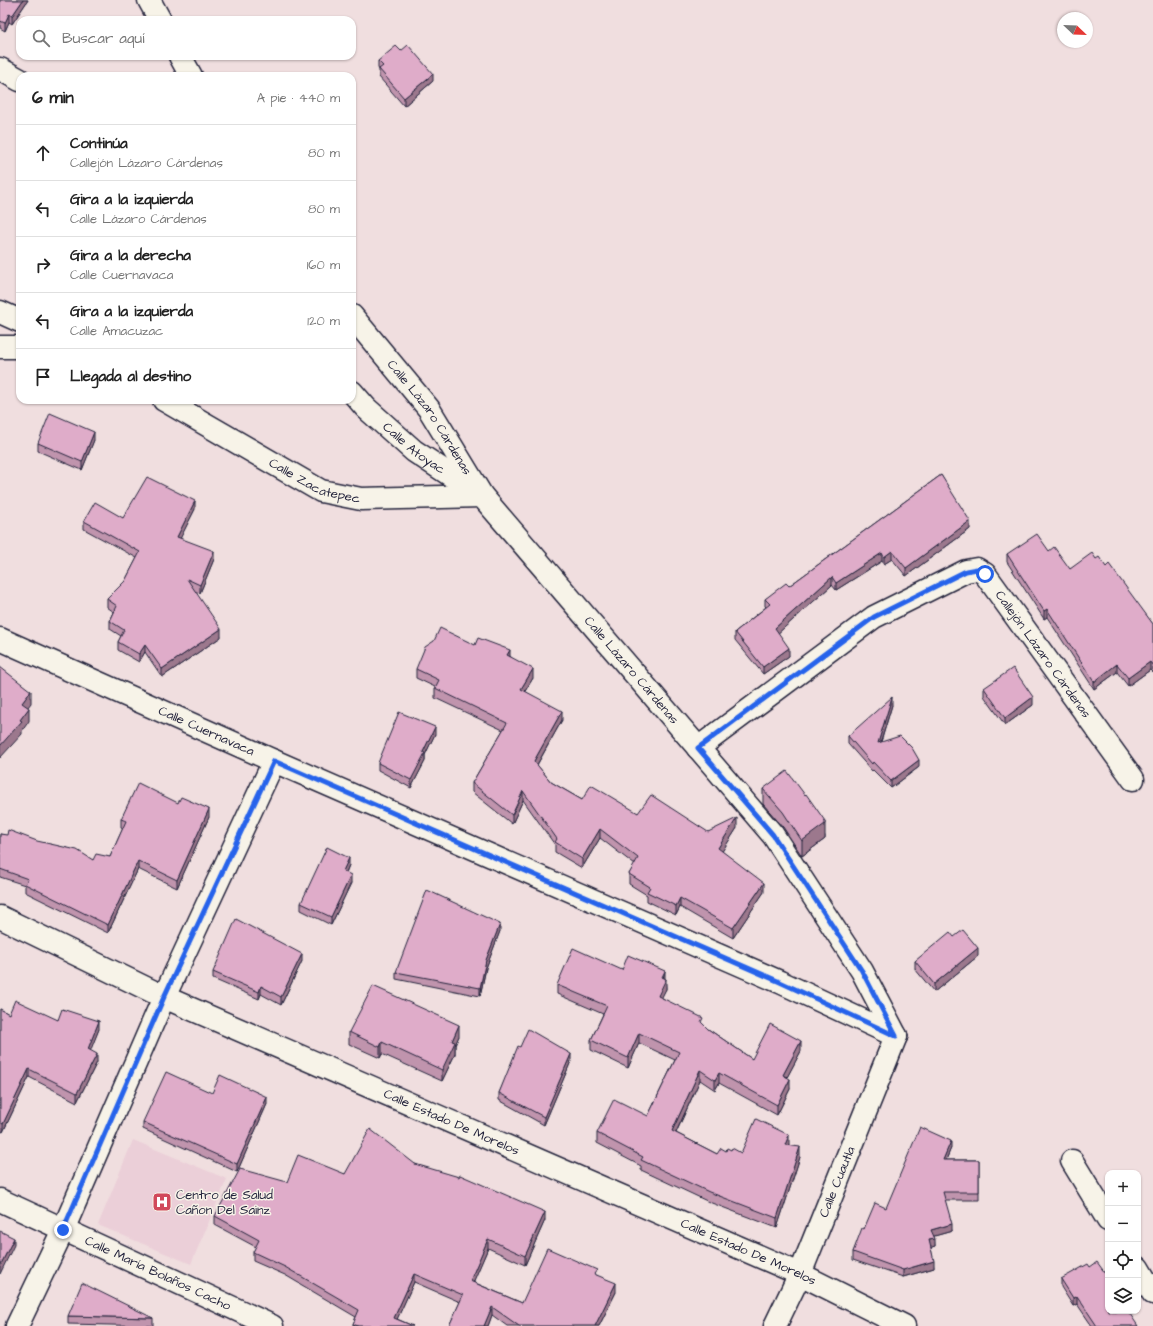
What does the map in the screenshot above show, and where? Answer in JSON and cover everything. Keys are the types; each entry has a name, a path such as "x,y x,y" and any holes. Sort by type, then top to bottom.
{"street":[{"path":"149,0 158,16"},
{"path":"182,60 189,72"},
{"path":"0,69 16,78"},
{"path":"0,312 16,319"},
{"name":"Calle Lázaro Cárdenas","path":"356,321 429,409 482,496 773,835 862,971 896,1036"},
{"path":"0,347 16,347"},
{"name":"Calle Atoyac","path":"356,396 414,451 482,496"},
{"name":"Calle Zacatepec","path":"171,404 321,491 361,499 482,496"},
{"name":"Callejón Lázaro Cárdenas","path":"698,748 874,617 966,571 977,569 985,574 1133,779"},
{"name":"Calle Cuernavaca","path":"0,639 274,761 773,979 896,1036"},
{"path":"17,1326 63,1230 164,997 274,761"},
{"name":"Calle Estado De Morelos","path":"0,917 164,997 800,1274 904,1326"},
{"name":"Calle Cuautla","path":"775,1326 800,1274 896,1036"},
{"path":"1072,1161 1105,1215"},
{"name":"Calle María Bolaños Cacho","path":"0,1200 272,1326"},
{"path":"1141,1273 1153,1293"}],"shaded area":[{"name":"Centro de Salud Cañon Del Sainz","path":"133,1140 227,1179 191,1264 98,1225"}],"building":[{"path":"0,0 23,0 12,16 9,14 5,23 0,21"},
{"path":"408,45 433,74 404,98 379,69 383,66 378,61 396,46 401,51"},
{"path":"50,413 94,432 82,462 38,443"},
{"path":"941,475 970,521 906,568 892,551 884,557 882,553 836,583 832,577 775,628 789,648 763,667 735,632 770,604 765,599 786,583 789,586"},
{"path":"147,477 195,501 177,537 214,551 200,585 187,579 221,629 162,669 145,645 139,654 118,642 124,630 110,621 117,606 107,599 125,581 140,552 84,521 95,502 123,518"},
{"path":"1037,534 1049,551 1054,547 1070,569 1092,553 1096,559 1099,557 1106,567 1109,564 1153,624 1153,666 1150,662 1128,678 1117,664 1094,682 1047,609 1044,611 1007,554"},
{"path":"440,628 475,645 478,638 510,650 507,655 533,669 521,689 562,711 534,761 551,782 582,800 591,785 638,813 651,795 708,832 737,818 718,848 764,883 733,928 680,898 676,906 647,892 650,887 629,874 638,858 600,829 582,859 555,842 557,839 523,791 512,815 472,783 507,723 435,688 439,680 416,669 425,647 434,641"},
{"path":"0,667 31,691 22,703 29,708 20,720 22,721 0,746"},
{"path":"1013,668 1033,697 1005,718 984,688"},
{"path":"892,697 878,743 900,736 912,748 919,760 891,781 873,762 872,764 848,736"},
{"path":"399,712 435,727 423,752 425,753 411,780 378,763"},
{"path":"787,771 805,795 806,794 825,821 825,824 802,841 783,812 763,789"},
{"path":"138,783 178,803 181,797 209,809 177,880 138,861 108,925 25,884 28,879 0,869 0,834 7,835 8,830 37,841 77,850 93,860 96,854 110,857 126,821 121,819"},
{"path":"327,847 349,858 343,871 351,875 331,917 301,903"},
{"path":"427,890 500,924 486,960 480,988 396,972"},
{"path":"236,919 302,954 281,997 261,986 259,992 213,972"},
{"path":"963,930 978,948 934,984 915,961 950,932 954,937"},
{"path":"573,948 622,970 628,955 665,971 662,977 666,979 658,996 703,1018 701,1022 708,1029 752,1059 770,1024 801,1041 783,1075 790,1079 777,1105 719,1073 715,1080 700,1070 672,1131 717,1154 721,1148 726,1151 727,1148 731,1150 732,1148 741,1153 756,1119 789,1135 785,1145 800,1147 777,1218 709,1192 641,1160 643,1157 597,1133 614,1099 648,1116 679,1052 639,1033 628,1058 591,1040 607,1006 557,985"},
{"path":"373,986 459,1025 452,1041 455,1042 442,1070 382,1042 380,1047 349,1032"},
{"path":"15,1000 58,1020 62,1009 99,1021 88,1049 97,1054 77,1093 29,1069 3,1124 0,1122 0,1009 9,1014"},
{"path":"528,1029 571,1054 544,1117 499,1093 518,1046 520,1047"},
{"path":"166,1072 212,1093 220,1075 267,1097 237,1164 143,1122"},
{"path":"920,1127 951,1141 943,1160 979,1160 979,1192 943,1192 952,1224 931,1230 935,1239 929,1240 934,1261 903,1270 853,1252 862,1228 864,1229 875,1203 886,1208"},
{"path":"370,1129 415,1164 459,1177 460,1175 545,1212 525,1256 488,1239 470,1281 522,1303 547,1248 597,1270 594,1274 616,1283 595,1326 519,1326 492,1307 484,1326 449,1326 463,1295 414,1274 394,1318 413,1326 358,1326 353,1324 359,1310 285,1267 253,1252 259,1240 215,1216 240,1169 287,1182 298,1155 345,1174"},
{"path":"0,1231 14,1238 0,1266"},
{"path":"1097,1262 1105,1273 1105,1314 1130,1314 1138,1326 1097,1326 1077,1296 1073,1298 1061,1279 1088,1264 1090,1267"},
{"path":"82,1283 153,1318 68,1316"}],"place":[{"name":"Centro de Salud Cañon Del Sainz","path":"162,1202"}],"route":[{"path":"63,1230 110,1118 164,997 274,761 780,982 896,1036 862,971 773,835 698,748 874,617 966,571 977,569 985,574"}]}
